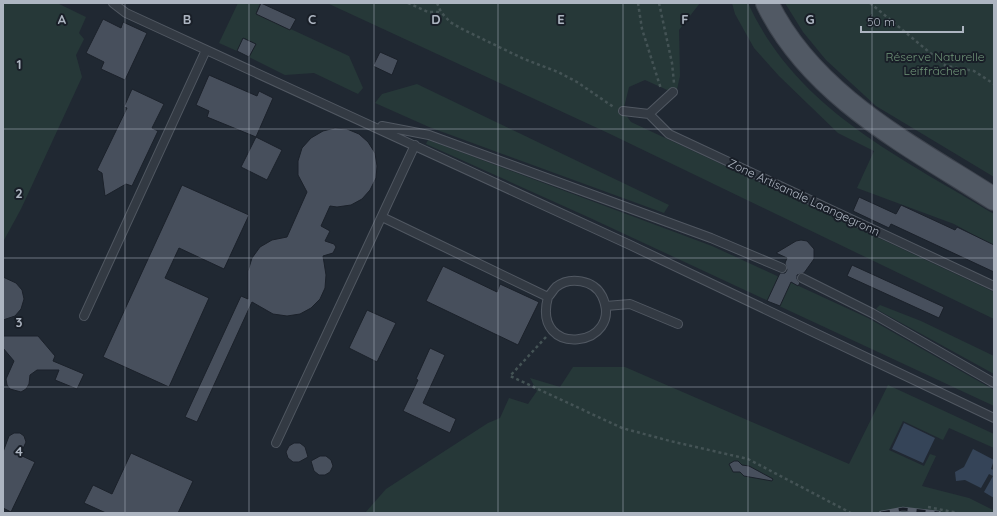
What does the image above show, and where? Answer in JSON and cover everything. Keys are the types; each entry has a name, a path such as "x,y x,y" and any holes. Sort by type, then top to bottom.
{"main road":[{"path":"767,3 789,41 832,90 866,116 994,199"},
{"path":"933,160 994,191"}],"lane":[{"path":"114,3 126,13 415,145 994,418"},
{"path":"84,316 206,50"},
{"path":"623,111 649,114 673,92"},
{"name":"Zone Artisanale Laangegronn","path":"649,114 669,134 994,286"},
{"path":"372,125 429,135 711,238 782,268"},
{"path":"276,443 415,145"},
{"path":"382,217 548,297"},
{"path":"802,278 872,313 994,383"},
{"path":"568,281 580,281 592,285 601,294 606,306 605,319 598,330 588,338 575,341 563,338 552,330 547,320 545,308 548,297 556,287 568,281"},
{"path":"606,306 630,304 678,324"}],"path":[{"path":"408,3 428,12 441,12"},
{"path":"437,3 441,12 450,22 524,59 558,72 577,82 610,106 623,111"},
{"path":"638,3 642,29 665,100"},
{"path":"659,3 672,63 674,77 673,92"},
{"path":"870,3 946,66 974,71 994,84"},
{"path":"552,330 510,376 622,428 748,459 851,513"},
{"path":"928,507 958,513"}],"green space":[{"path":"3,3 57,3 86,17 79,33 84,39 76,55 82,77 21,209 3,242"},
{"path":"238,3 260,3 256,13 349,56 363,88 358,94 314,73 285,75 249,57 256,44 244,38 237,51 219,43"},
{"path":"327,3 700,3 679,30 680,76 676,94 645,80 629,87 623,111 631,122 994,292 994,319 608,133"},
{"path":"732,3 748,3 769,40 794,73 822,101 854,127 922,172 994,214 994,246 954,224 857,188 874,151 838,133 779,76 754,48 735,14"},
{"name":"Réserve Naturelle Leiffrächen","path":"785,3 994,3 994,177 876,106 826,60 803,32"},
{"path":"417,84 669,205 664,213 429,127 375,103 382,94"},
{"path":"428,140 712,246 868,318 994,390 994,406 588,217 426,144"},
{"path":"880,305 921,321 994,356 994,374 876,309"},
{"path":"573,367 625,367 849,464 888,385 994,434 994,448 949,428 943,440 903,421 889,450 924,466 930,454 936,456 922,486 969,498 993,510 994,513 365,513 386,489 488,423 500,418 509,398 528,404 537,391 530,378 560,387"}],"water":[{"path":"904,423 935,438 923,463 892,449"},
{"path":"973,449 994,460 991,469 994,470 994,498 984,492 993,476 989,474 981,488 965,480 956,481 955,472 964,467"}],"building":[{"path":"261,3 296,19 290,30 256,14"},
{"path":"103,19 121,28 123,22 147,33 125,80 101,69 104,62 86,53"},
{"path":"243,38 256,44 249,57 237,51"},
{"path":"380,52 398,60 392,75 373,66"},
{"path":"209,75 257,96 259,91 273,98 256,137 207,117 209,111 196,105"},
{"path":"132,89 164,104 152,128 158,131 132,186 126,184 105,196 102,173 97,170 127,108 124,107"},
{"path":"335,128 347,129 359,134 368,142 375,153 377,166 376,178 370,190 362,199 351,205 337,207 330,206 321,226 330,231 325,241 334,244 336,247 333,253 323,256 326,275 325,288 320,299 311,308 300,314 287,316 273,314 252,302 197,422 185,417 241,296 248,299 248,271 252,258 260,247 272,240 287,237 307,192 298,175 298,161 302,148 311,138 323,131"},
{"path":"256,137 282,150 267,180 241,167"},
{"path":"182,185 249,215 224,269 179,248 165,278 209,298 169,387 103,357"},
{"path":"859,197 896,214 901,205 955,230 957,227 994,245 994,272 891,224 889,228 853,211"},
{"path":"796,241 807,241 814,249 814,259 804,273 797,275 797,279 800,283 798,286 791,282 780,306 767,301 780,273 785,273 787,270 785,263 787,258 776,253"},
{"path":"852,265 944,307 939,318 847,276"},
{"path":"443,266 497,292 500,284 539,302 518,345 426,301"},
{"path":"3,277 16,283 22,290 24,299 21,309 15,316 3,320"},
{"path":"367,310 396,323 377,362 349,348"},
{"path":"3,336 38,336 55,356 53,361 84,374 77,389 55,380 59,370 37,370 30,375 29,384 26,389 21,392 10,389 7,385 6,379 14,361 3,348"},
{"path":"430,348 445,355 423,403 456,419 450,433 403,411 418,380 416,379"},
{"path":"14,433 20,433 24,436 26,442 20,455 35,462 11,512 3,508 3,452 9,436"},
{"path":"294,443 300,443 305,447 308,457 299,462 293,462 288,458 286,452 289,446"},
{"path":"131,453 193,481 178,513 106,513 84,503 93,485 112,494"},
{"path":"320,456 326,456 331,460 333,466 330,472 325,475 319,475 314,471 311,461"},
{"path":"734,461 738,461 742,465 749,466 773,479 772,481 744,476 740,472 733,472 729,464"}],"railway":[{"path":"881,513 903,509 939,513"}]}
